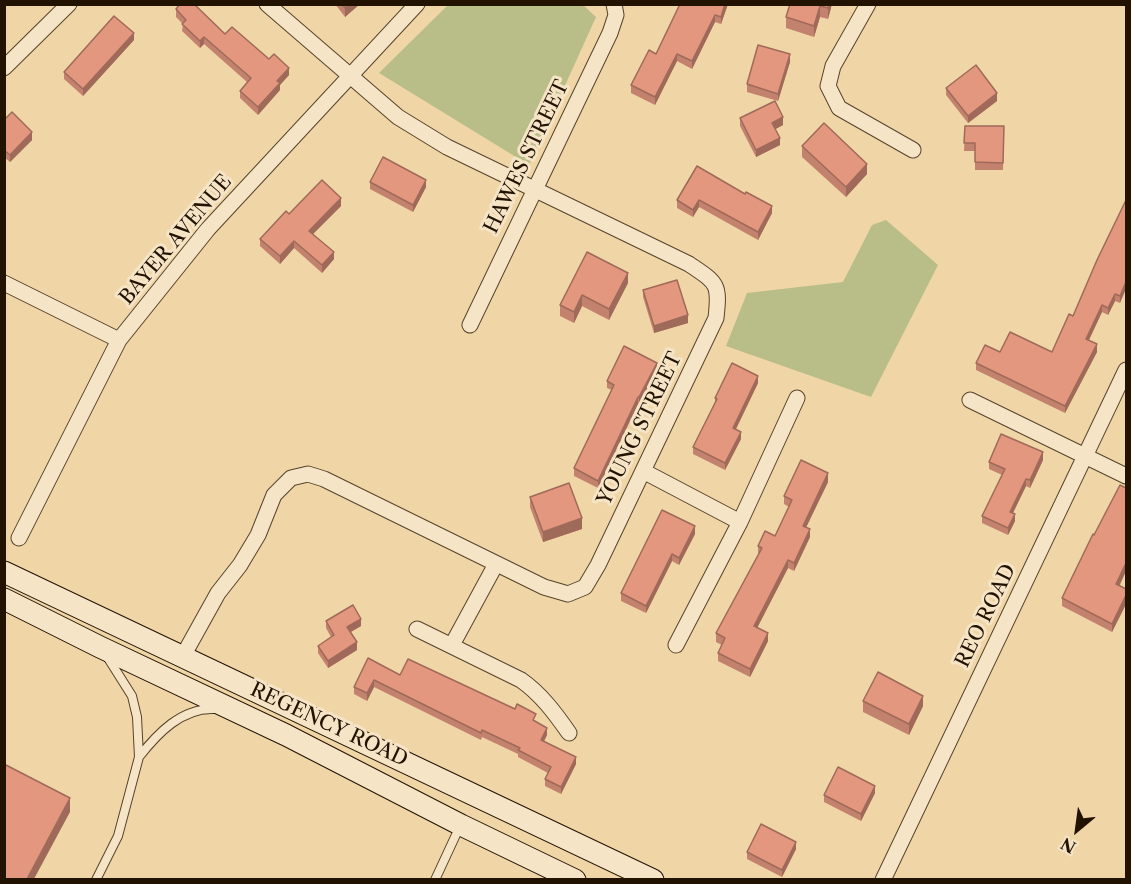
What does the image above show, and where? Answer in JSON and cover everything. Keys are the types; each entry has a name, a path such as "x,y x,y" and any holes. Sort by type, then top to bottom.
{"main road":[{"name":"REGENCY ROAD","path":"4,572 475,795 641,877"},
{"name":"REGENCY ROAD","path":"4,599 286,735 566,877"},
{"path":"172,680 183,656"},
{"path":"461,825 475,795"}],"street":[{"path":"4,68 69,4"},
{"name":"YOUNG STREET","path":"183,656 218,593 240,565 258,535 274,495 291,478 308,474 324,479 544,587 568,594 585,586 598,565 644,471 716,318 718,298 713,280 689,264 447,147 417,129 398,117 349,77 267,4"},
{"name":"BAYER AVENUE","path":"19,538 119,340 208,230 417,4"},
{"name":"HAWES STREET","path":"470,325 610,33 616,15 614,4"},
{"path":"868,4 833,66 828,86 839,108 913,150"},
{"path":"4,283 119,340"},
{"name":"REO ROAD","path":"883,879 1126,370"},
{"path":"676,645 740,522 798,399"},
{"path":"970,400 1126,476"},
{"path":"644,471 740,522"},
{"path":"452,645 496,564"},
{"path":"417,629 521,680 534,689 569,733"}],"lane":[{"path":"96,879 118,836 139,758 137,717 132,696 100,647"},
{"path":"139,758 158,733 178,719 207,709 235,710"},
{"path":"435,879 461,825"}],"green space":[{"path":"448,5 583,5 596,17 529,165 379,73"},
{"path":"886,220 938,265 871,397 726,346 747,293 843,282 872,225"}],"building":[{"path":"180,4 194,4 225,34 232,27 269,59 274,54 289,68 277,81 280,83 258,107 240,91 251,78 204,37 200,41 182,24 186,20 176,9"},
{"path":"680,4 725,4 721,17 715,15 692,61 677,54 655,97 631,85 649,50 656,54"},
{"path":"790,4 829,4 828,8 820,6 814,26 786,17"},
{"path":"114,16 134,33 83,89 64,72"},
{"path":"758,45 790,54 778,94 747,84"},
{"path":"976,65 997,93 968,116 946,88"},
{"path":"775,101 783,117 772,123 780,138 756,150 740,118"},
{"path":"12,112 32,132 10,155 4,150 4,120"},
{"path":"824,123 867,164 846,187 802,146"},
{"path":"965,126 1004,126 1003,163 975,162 975,143 964,143"},
{"path":"383,157 426,180 413,205 370,182"},
{"path":"697,166 745,194 746,192 772,206 758,232 699,200 693,210 677,200"},
{"path":"322,180 341,198 309,231 334,252 322,265 294,241 280,256 260,239 286,211 289,214"},
{"path":"1126,200 1126,282 1120,296 1115,294 1108,308 1102,305 1086,339 1097,344 1065,406 976,363 985,345 1000,352 1010,332 1052,352 1069,314 1073,316"},
{"path":"587,252 628,273 609,309 582,295 574,312 560,305"},
{"path":"677,280 688,315 654,326 643,290"},
{"path":"624,346 657,363 598,481 574,468 614,385 607,381"},
{"path":"732,363 758,376 733,428 741,432 725,463 693,447"},
{"path":"1001,434 1043,452 1030,480 1026,479 1010,512 1015,514 1008,528 982,516 1005,469 989,462"},
{"path":"801,460 828,473 803,526 810,529 794,563 788,560 754,626 768,633 750,669 718,653 725,638 716,633 762,548 758,546 765,531 775,536 792,500 784,496"},
{"path":"569,483 582,518 543,532 530,497"},
{"path":"1120,485 1126,488 1126,563 1116,584 1126,589 1126,595 1112,624 1062,598"},
{"path":"662,510 695,526 679,558 672,554 646,606 621,593"},
{"path":"353,605 361,619 347,627 357,642 328,661 318,646 334,635 326,621"},
{"path":"368,658 400,675 408,659 515,709 517,704 536,714 533,720 547,728 541,740 576,757 561,787 545,779 551,767 518,750 520,748 482,730 481,733 374,680 367,693 354,687"},
{"path":"878,672 923,696 909,724 863,701"},
{"path":"4,764 70,798 27,879 4,879"},
{"path":"838,767 875,786 861,814 824,795"},
{"path":"761,824 796,842 782,870 747,852"}]}
